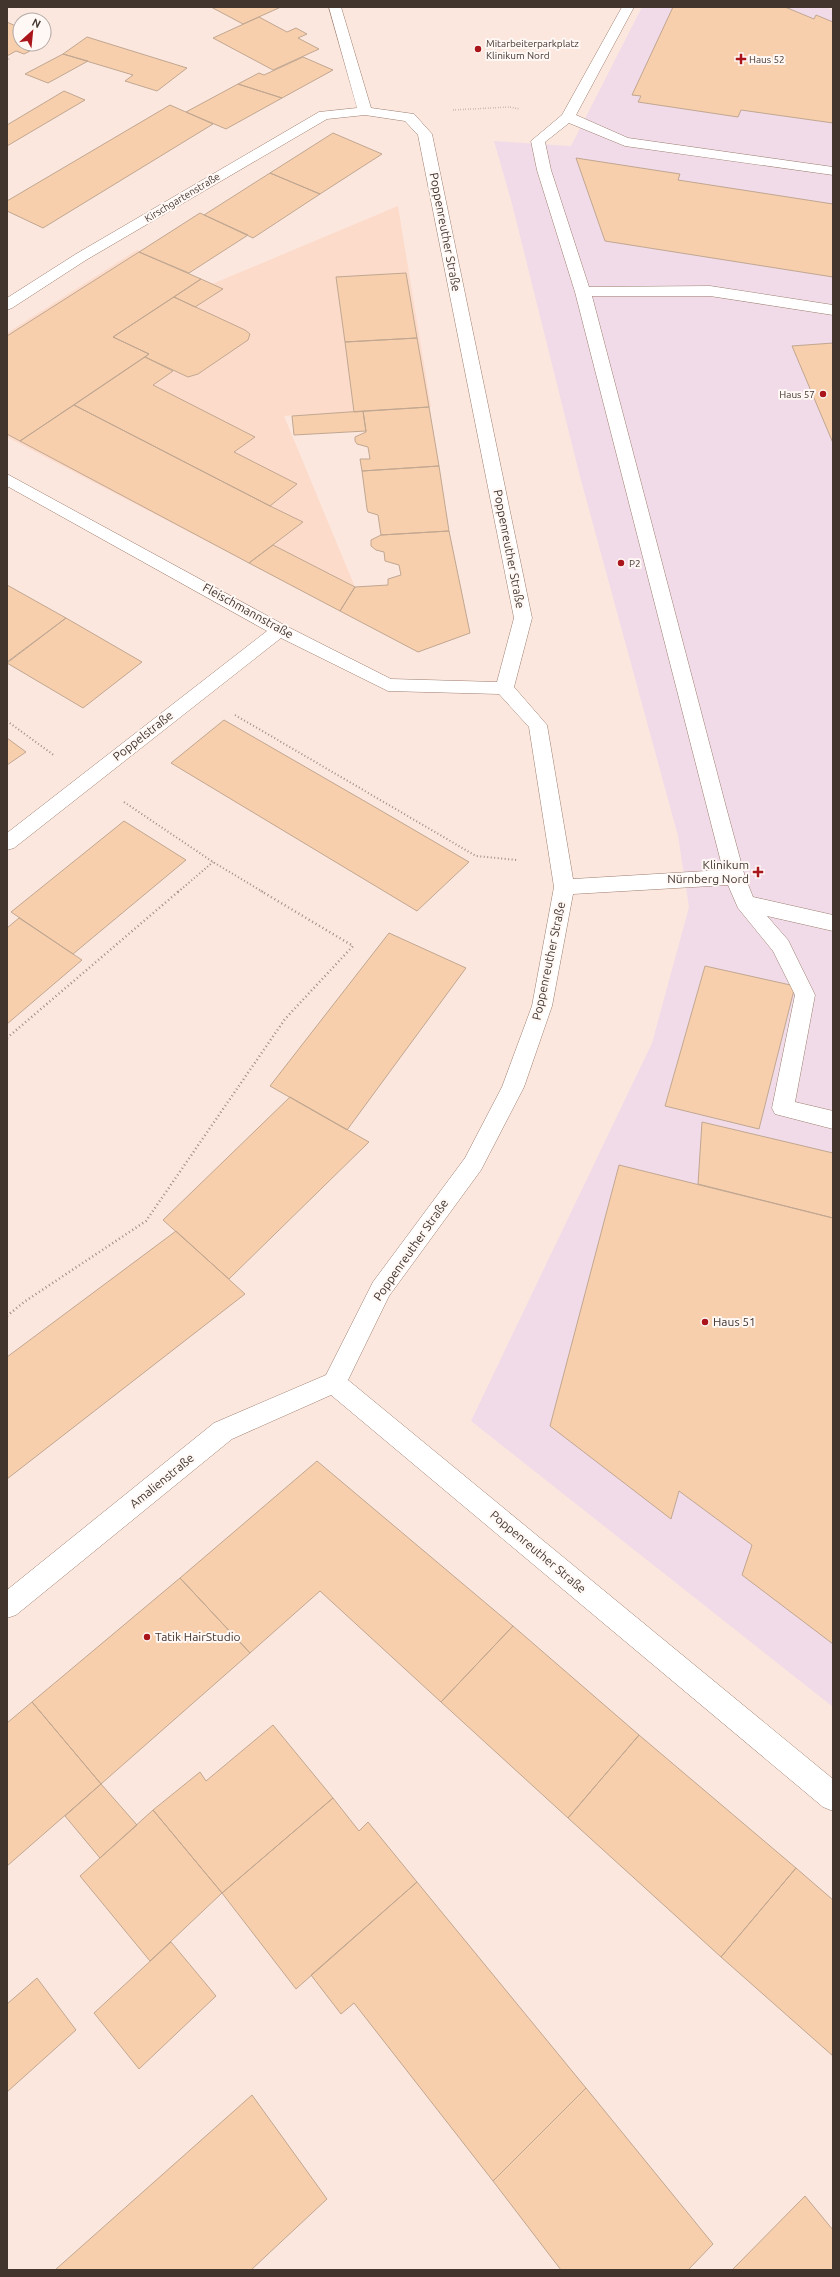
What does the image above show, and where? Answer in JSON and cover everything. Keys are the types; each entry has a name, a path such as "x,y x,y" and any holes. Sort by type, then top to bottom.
{"street":[{"path":"336,7 365,111 409,118"},
{"path":"628,7 568,117 538,141 544,170 583,292 735,877 745,903 781,946 805,995 783,1108 833,1120"},
{"name":"Kirschgartenstraße","path":"7,305 81,257 324,115 365,111"},
{"path":"568,117 625,142 833,171"},
{"name":"Poppenreuther Straße","path":"409,118 425,134 523,618 504,688 538,725 564,887 542,1006 513,1087 473,1164 381,1289 334,1384 833,1797"},
{"path":"583,292 710,291 833,310"},
{"name":"Fleischmannstraße","path":"7,478 280,630 388,685 504,688"},
{"name":"Poppelstraße","path":"7,843 280,630"},
{"path":"564,887 735,877"},
{"path":"745,903 833,923"},
{"name":"Amalienstraße","path":"7,1606 223,1431 334,1384"}],"path":[{"path":"7,61 10,58"},
{"path":"409,118 438,111 509,107 568,117"},
{"path":"198,693 476,856 561,863"},
{"path":"7,721 89,779 213,862 353,946 285,1018 146,1221 24,1302 7,1316"},
{"path":"7,1038 213,862"}],"shaded area":[{"name":"Klinikum Nürnberg Nord","path":"642,7 825,7 833,10 833,1707 471,1421 652,1043 689,907 678,836 579,473 512,204 494,141 571,146"},
{"path":"398,206 431,407 284,416 355,587 340,611 7,437 7,333 137,250 212,284"}],"building":[{"path":"211,7 281,7 243,24"},
{"name":"Haus 52","path":"673,7 785,7 814,19 816,15 833,22 833,123 741,110 738,117 638,102 641,96 632,95"},
{"path":"259,17 287,32 296,28 307,34 298,38 319,49 273,70 213,38"},
{"path":"7,22 12,24 12,52 14,52 7,56"},
{"path":"87,37 187,68 157,91 125,81 133,75 63,54"},
{"path":"63,54 88,61 48,83 25,74"},
{"path":"303,57 333,70 282,98 238,84 259,73 264,75"},
{"path":"238,84 282,98 226,129 186,112"},
{"path":"64,91 85,100 7,146 7,125"},
{"path":"170,105 213,124 43,228 7,211 7,201"},
{"path":"333,133 382,154 320,194 270,173"},
{"path":"576,158 680,174 678,180 833,204 833,277 605,241"},
{"path":"270,173 320,194 253,238 204,215"},
{"path":"200,213 248,235 189,273 139,252"},
{"path":"139,252 201,279 113,337 149,354 20,441 7,434 7,336"},
{"path":"406,273 417,338 345,342 336,277"},
{"path":"201,279 223,289 195,307 174,297"},
{"path":"174,297 245,330 250,334 248,340 198,374 188,377 145,357 149,354 113,337"},
{"path":"417,338 429,407 354,412 345,342"},
{"name":"Haus 57","path":"833,343 833,443 792,346"},
{"path":"145,357 173,371 153,385 255,437 234,452 297,484 270,506 74,405"},
{"path":"74,405 303,522 249,563 20,441"},
{"path":"429,407 439,466 362,471 360,459 370,459 368,447 357,444 355,441 355,437 366,432 363,411"},
{"path":"363,411 366,431 294,435 292,416"},
{"path":"439,466 449,531 381,535 378,515 368,512 367,509 362,471"},
{"path":"449,531 470,633 418,652 340,611 355,587 388,585 388,579 401,575 399,565 385,561 384,552 376,550 371,546 371,540 381,535"},
{"path":"273,545 355,587 340,611 249,563"},
{"path":"7,585 66,618 7,662"},
{"path":"66,618 142,662 83,708 7,663"},
{"path":"224,720 469,862 417,911 171,763"},
{"path":"7,738 26,752 7,765"},
{"path":"124,821 186,860 73,954 11,912"},
{"path":"19,918 82,960 7,1024 7,928"},
{"path":"389,933 466,968 347,1130 270,1086"},
{"path":"705,966 795,986 759,1129 665,1106"},
{"path":"290,1097 369,1142 229,1279 163,1220"},
{"path":"702,1122 833,1153 833,1218 698,1184"},
{"name":"Haus 51","path":"619,1165 833,1218 833,1644 742,1575 752,1545 679,1491 671,1519 550,1426"},
{"path":"176,1231 245,1294 7,1479 7,1357"},
{"path":"317,1461 513,1626 441,1702 320,1591 250,1653 180,1578"},
{"path":"180,1578 250,1653 101,1784 32,1702"},
{"path":"513,1626 639,1735 568,1818 441,1702"},
{"path":"32,1702 101,1784 7,1866 7,1723"},
{"path":"273,1725 333,1798 222,1893 153,1810 200,1772 206,1781"},
{"path":"639,1735 796,1868 721,1957 568,1818"},
{"path":"101,1784 137,1825 100,1858 65,1816"},
{"path":"333,1798 359,1831 368,1822 417,1882 296,1989 222,1893"},
{"path":"153,1810 222,1893 150,1961 80,1876"},
{"path":"796,1868 833,1900 833,2056 721,1957"},
{"path":"417,1882 586,2088 493,2181 354,2003 341,2014 311,1975"},
{"path":"171,1942 216,1996 139,2069 94,2013"},
{"path":"37,1978 76,2030 7,2092 7,2004"},
{"path":"586,2088 713,2244 688,2270 561,2270 493,2181"},
{"path":"252,2095 327,2199 251,2270 55,2270"},
{"path":"805,2196 833,2230 833,2270 732,2270"}],"place":[{"name":"Mitarbeiterparkplatz Klinikum Nord","path":"478,49"},
{"name":"Haus 52","path":"741,59"},
{"name":"Haus 57","path":"823,394"},
{"name":"P2","path":"621,563"},
{"name":"Klinikum Nürnberg Nord","path":"758,872"},
{"name":"Haus 51","path":"705,1322"},
{"name":"Tatik HairStudio","path":"147,1637"}]}
